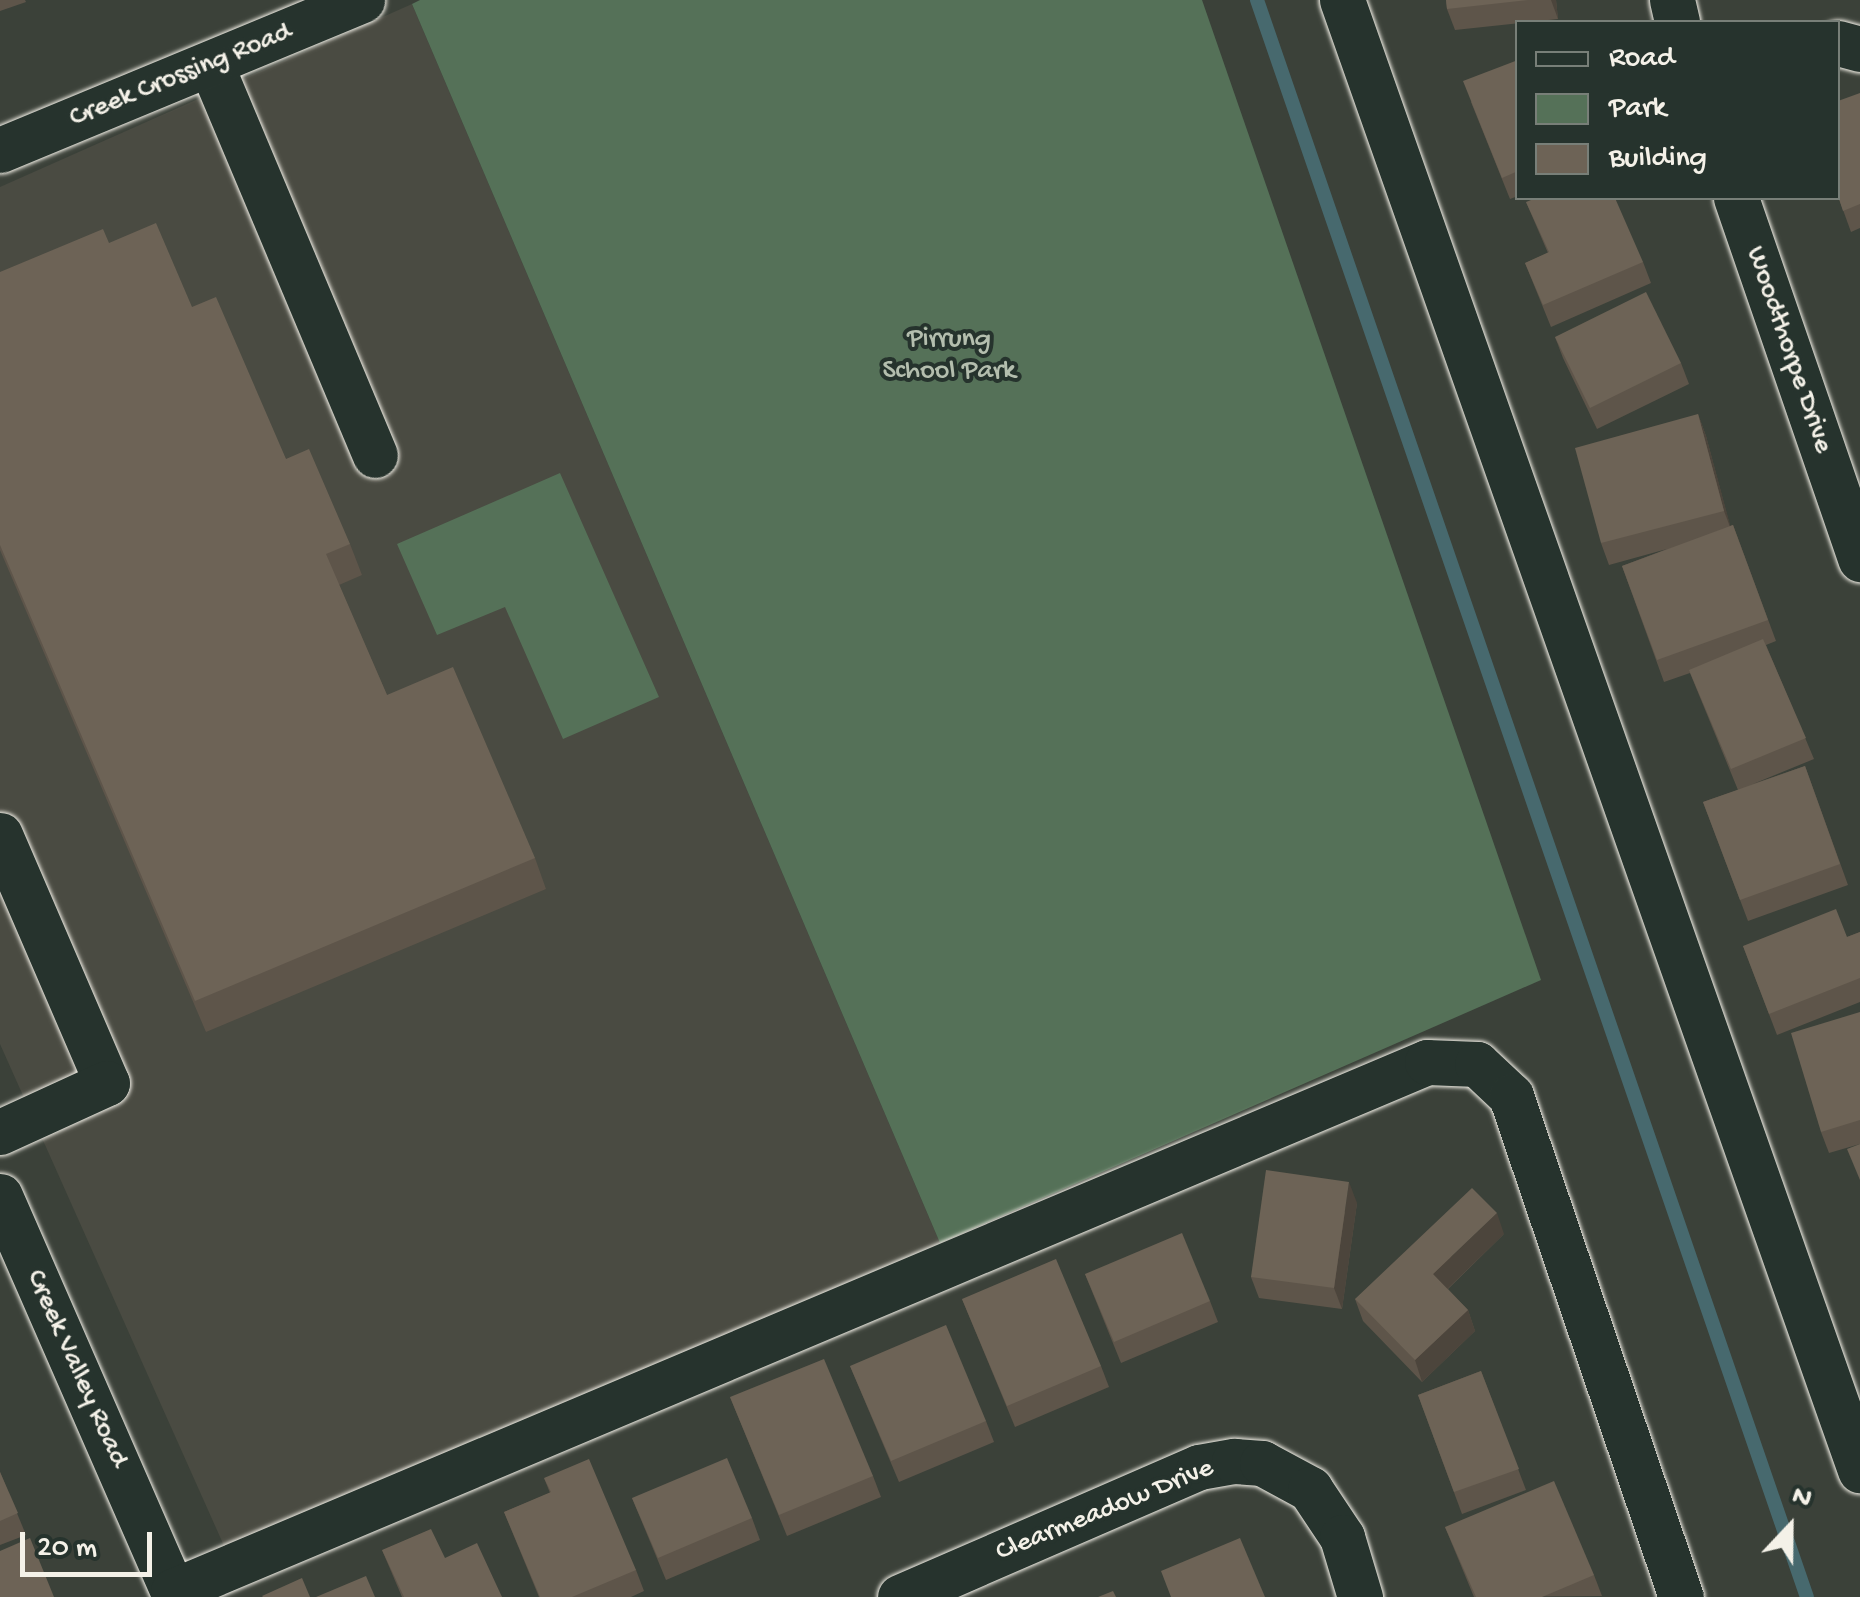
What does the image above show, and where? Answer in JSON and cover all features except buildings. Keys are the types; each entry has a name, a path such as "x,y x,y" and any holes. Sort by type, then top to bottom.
{"street":[{"name":"Creek Crossing Road","path":"0,150 362,0"},
{"path":"1342,0 1858,1458"},
{"path":"211,65 375,455"},
{"name":"Woodthorpe Drive","path":"1737,200 1860,559"},
{"path":"0,835 106,1083 0,1132"},
{"path":"174,1594 1427,1062 1477,1064 1511,1096 1681,1597"},
{"name":"Creek Valley Road","path":"0,1196 174,1594"},
{"name":"Clearmeadow Drive","path":"900,1597 1199,1467 1234,1461 1262,1464 1310,1489 1342,1538 1360,1597"}],"shaded area":[{"path":"412,4 940,1243 225,1548 0,1044 0,187"}],"green space":[{"name":"Pirrung School Park","path":"420,0 1202,0 1541,980 940,1243 412,4"},
{"path":"560,473 659,697 563,739 505,607 437,635 397,544"}],"waterway":[{"path":"1257,0 1807,1597"}]}
